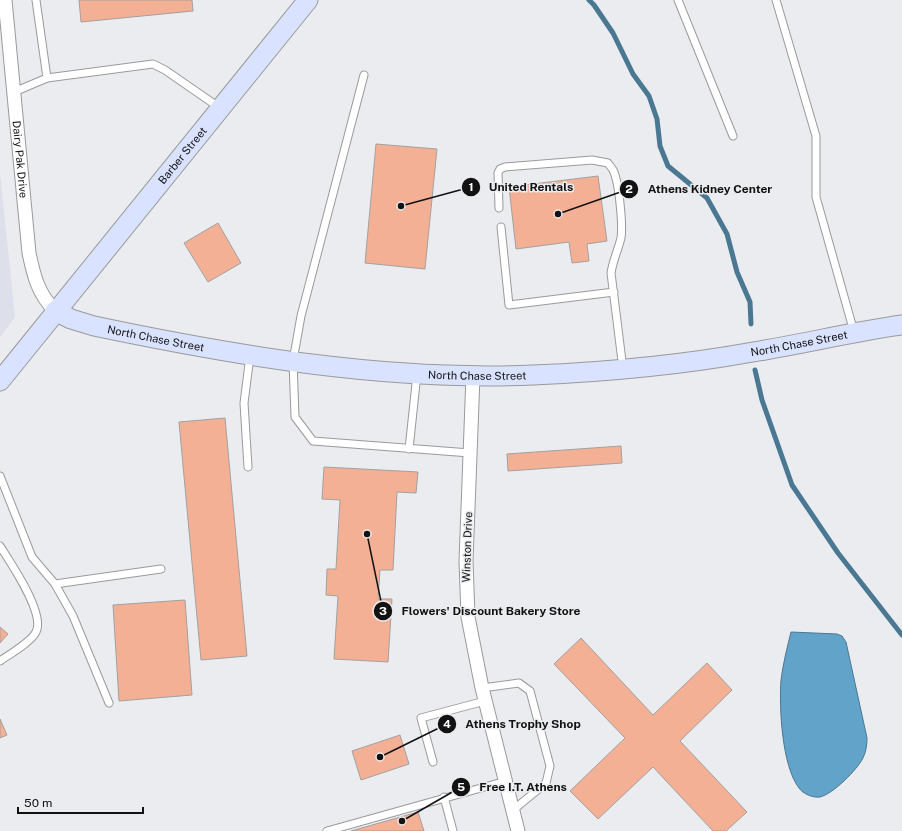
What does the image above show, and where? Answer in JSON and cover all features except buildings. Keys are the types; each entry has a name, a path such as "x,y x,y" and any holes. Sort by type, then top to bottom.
{"main road":[{"name":"Barber Street","path":"0,381 55,311 308,0"},
{"name":"North Chase Street","path":"55,311 71,319 94,326 293,361 417,373 473,376 534,375 623,369 752,353 854,332 902,324"}],"street":[{"name":"Dairy Pak Drive","path":"5,0 29,253 38,288 45,300 55,311"},
{"name":"Winston Drive","path":"473,376 466,590 470,632 518,831"}],"lane":[{"path":"36,0 47,78"},
{"path":"678,0 733,136"},
{"path":"776,0 816,136 816,197 854,332"},
{"path":"14,92 47,78 153,64 165,70 220,108"},
{"path":"364,75 300,316 293,361 295,417 313,441 470,453"},
{"path":"499,208 497,179 500,169 592,160 608,163 614,170 622,219 621,235 618,248 612,260 611,273 623,369"},
{"path":"501,227 510,304 614,292"},
{"path":"248,467 244,403 251,354"},
{"path":"409,449 417,373"},
{"path":"0,476 32,557 55,584 73,616 109,703"},
{"path":"0,546 29,593 38,621 36,632 21,646 0,661"},
{"path":"55,584 161,569"},
{"path":"433,762 421,718 484,694 520,683 530,691 550,766 546,783 513,810"},
{"path":"327,831 444,797 506,781"},
{"path":"444,797 453,831"}],"shaded area":[{"path":"0,173 15,317 0,337"}],"water":[{"path":"791,632 837,634 842,636 846,642 867,738 864,756 856,769 838,787 820,797 808,795 799,788 793,778 785,752 781,721 781,680"}],"waterway":[{"path":"589,0 613,33 633,74 649,96 657,119 660,146 668,166 707,198 727,234 737,272 750,302 751,324"},
{"path":"755,370 762,400 792,485 838,553 902,635"}],"place":[{"name":"United Rentals","path":"401,206"},
{"name":"Athens Kidney Center","path":"558,214"},
{"name":"Flowers' Discount Bakery Store","path":"367,534"},
{"name":"Athens Trophy Shop","path":"380,757"},
{"name":"Free I.T. Athens","path":"402,821"}]}
